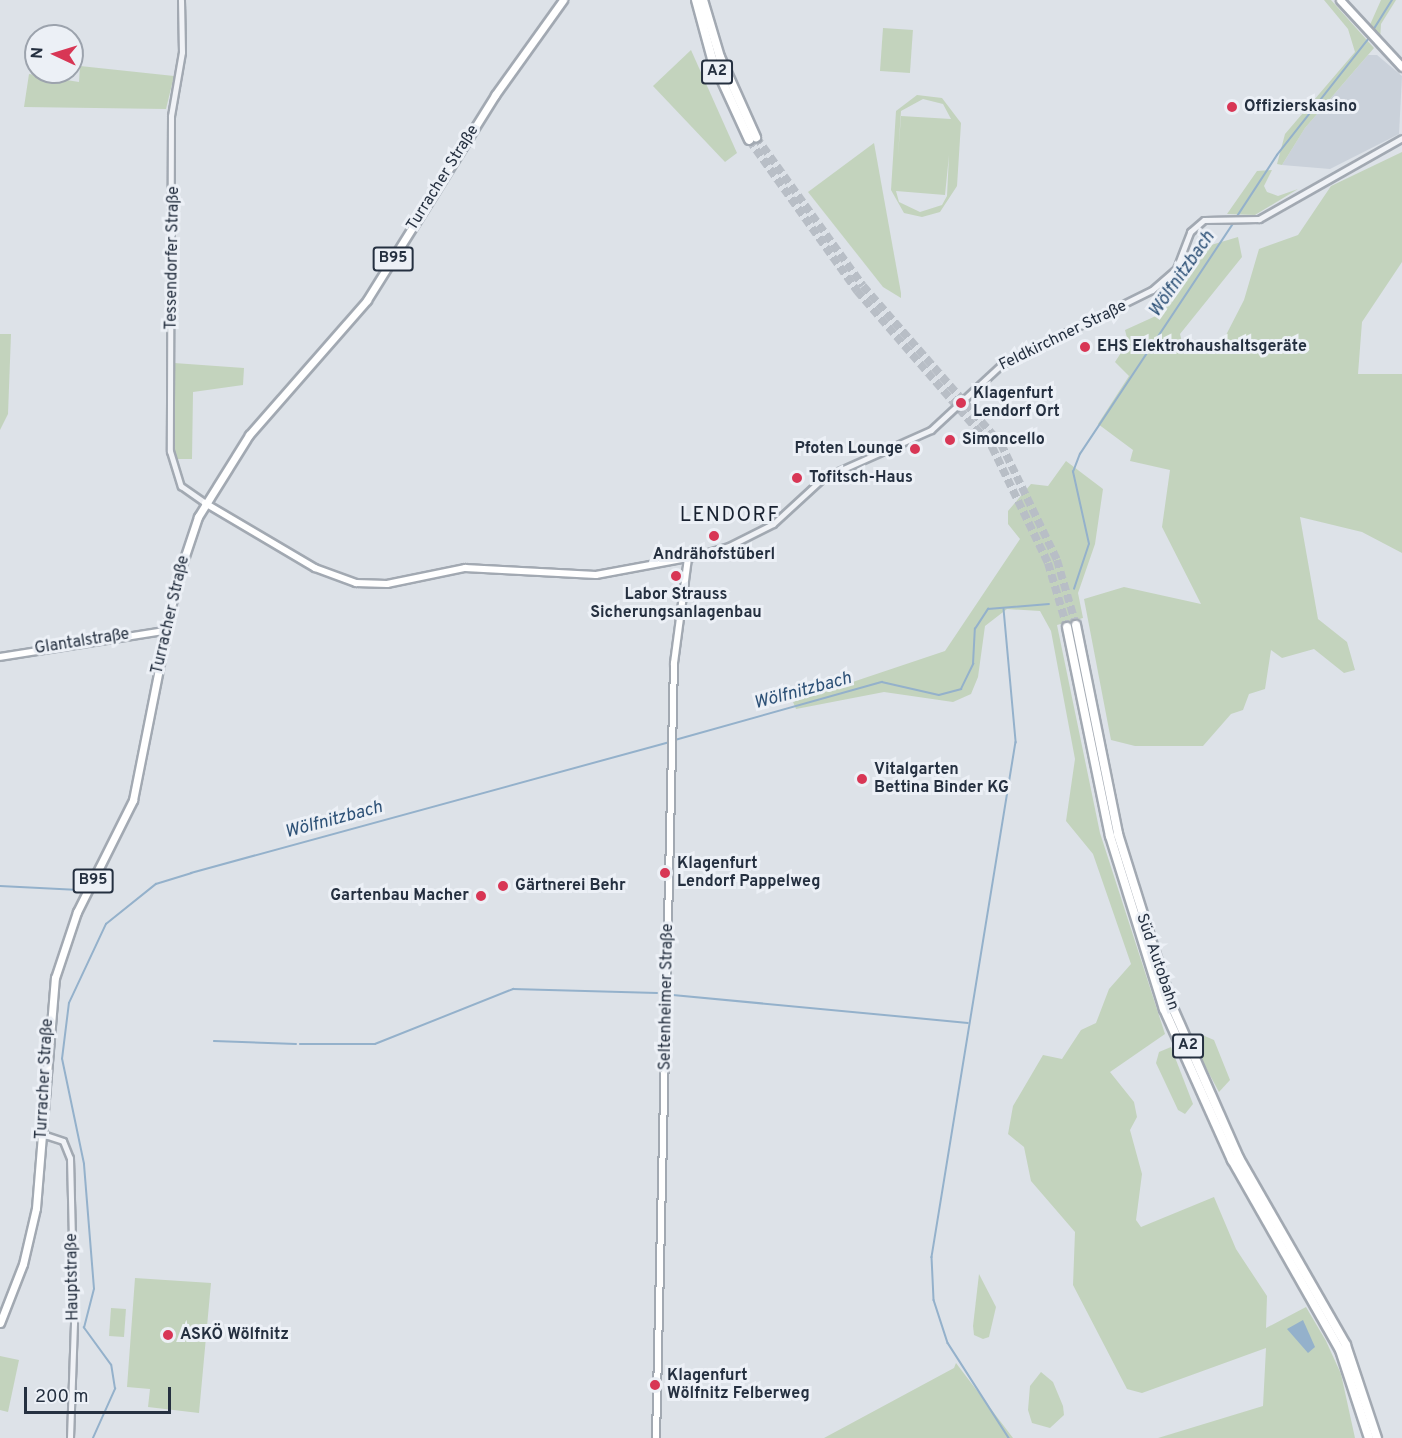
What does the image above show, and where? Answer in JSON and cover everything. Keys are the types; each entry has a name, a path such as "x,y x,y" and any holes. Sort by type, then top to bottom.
{"highway":[{"name":"A2","path":"696,0 712,59 753,138 720,57 703,0"},
{"name":"Süd Autobahn","path":"1369,1438 1340,1350 1232,1160 1164,1009 1110,836 1071,626 1118,834 1172,1006 1239,1158 1346,1345 1377,1438"}],"main road":[{"name":"Turracher Straße","path":"0,1323 31,1238 55,978 76,912 133,800 165,631 180,566 205,503 249,435 367,300 495,95 563,0"},
{"path":"1340,0 1379,46 1402,67"},
{"name":"Feldkirchner Straße","path":"205,503 315,568 356,583 387,584 465,568 596,575 688,558"},
{"name":"Seltenheimer Straße","path":"656,1438 674,663 688,558"},
{"name":"Glantalstraße","path":"0,657 165,631"}],"street":[{"name":"Tessendorfer Straße","path":"181,0 182,52 171,116 170,452 181,486 205,503"},
{"name":"Feldkirchner Straße","path":"688,558 729,546 774,524 823,478 931,430 1002,364 1152,290 1176,269 1196,225 1223,219 1242,220 1264,216 1402,138"},
{"name":"Hauptstraße","path":"42,1134 63,1141 70,1158 74,1323 70,1438"}],"shaded area":[{"path":"1368,55 1377,55 1402,76 1399,134 1330,169 1282,165 1305,128"}],"green space":[{"path":"1324,0 1331,0 1374,48 1305,128 1282,165 1277,164 1285,134 1355,52 1348,29"},
{"path":"1381,0 1396,0 1381,24 1380,41 1369,27"},
{"path":"883,28 913,30 910,73 880,71"},
{"path":"691,50 737,153 725,162 653,86"},
{"path":"84,66 174,76 166,109 24,107 27,84 84,84"},
{"path":"917,95 942,98 961,123 957,186 940,212 922,217 904,213 891,190 896,111","holes":["923,99 943,104 951,119 901,116 898,156 901,111","949,155 947,196 942,205 920,212 899,202 896,191 945,195"]},
{"path":"874,143 901,298 883,287 808,192"},
{"path":"1402,152 1402,262 1362,322 1358,374 1402,374 1402,553 1362,532 1300,517 1318,619 1347,642 1355,670 1344,673 1314,649 1282,658 1271,650 1265,689 1249,694 1243,710 1231,714 1203,746 1135,746 1111,740 1084,599 1124,587 1201,604 1162,527 1170,470 1130,461 1133,450 1098,424 1129,376 1115,362 1128,342 1125,330 1158,315 1165,305 1163,292 1201,248 1238,237 1242,257 1180,334 1183,346 1199,350 1225,337 1244,300 1259,249 1298,235 1331,186"},
{"path":"1272,170 1264,186 1267,192 1278,196 1298,189 1255,215 1227,214 1257,171"},
{"path":"0,334 11,334 8,414 0,430"},
{"path":"174,363 244,368 243,385 193,392 192,459 174,459"},
{"path":"1066,461 1103,489 1095,544 1078,593 1083,618 1057,625 1100,833 1165,1034 1110,1072 1134,1102 1137,1117 1130,1130 1142,1174 1136,1220 1141,1227 1214,1197 1236,1249 1267,1296 1266,1328 1306,1307 1326,1341 1341,1374 1355,1438 1158,1438 1263,1406 1266,1348 1142,1393 1127,1389 1073,1285 1075,1232 1031,1181 1024,1147 1008,1134 1013,1106 1043,1055 1062,1059 1081,1030 1096,1023 1109,989 1131,964 1093,854 1066,821 1075,759 1051,631 1040,611 1007,609 985,626 978,677 971,694 953,702 884,692 796,709 793,702 945,651 1020,539 1008,524 1008,511 1031,484 1048,486"},
{"path":"1200,1034 1214,1040 1230,1080 1219,1092 1192,1042"},
{"path":"1171,1047 1193,1104 1185,1114 1178,1110 1156,1063 1159,1052"},
{"path":"979,1274 996,1307 989,1337 983,1339 974,1335 973,1326"},
{"name":"ASKÖ Wölfnitz","path":"135,1278 211,1283 199,1413 148,1407 150,1389 127,1387"},
{"path":"111,1308 126,1309 124,1337 109,1336"},
{"path":"0,1356 19,1360 8,1412 0,1410"},
{"path":"956,1363 1013,1438 824,1438 954,1368"},
{"path":"1041,1372 1053,1382 1063,1406 1064,1415 1050,1428 1032,1423 1028,1410 1030,1386"}],"water":[{"path":"1303,1320 1315,1347 1308,1353 1287,1329"}],"waterway":[{"name":"Wölfnitzbach","path":"1372,32 1392,0"},
{"name":"Wölfnitzbach","path":"1236,218 1277,155 1370,37"},
{"name":"Wölfnitzbach","path":"1074,589 1089,544 1073,472 1080,454 1234,222"},
{"name":"Wölfnitzbach","path":"675,740 882,682 939,695 961,689 973,664 975,629 988,609 1049,604"},
{"path":"1004,609 1016,742 932,1257 934,1300 948,1343 1009,1438"},
{"name":"Wölfnitzbach","path":"93,1438 115,1389 111,1365 84,1328 94,1289 84,1164 62,1059 69,1003 106,924 156,884 671,742"},
{"path":"0,886 79,890"},
{"path":"300,1044 375,1044 513,989 657,993"},
{"path":"673,995 968,1023"},
{"path":"214,1041 296,1044"}],"tunnel":[{"path":"756,137 863,286 1001,444 1057,560 1076,625"},
{"path":"749,140 857,291 992,447 1048,563 1067,627"}],"place":[{"name":"Offizierskasino","path":"1232,107"},
{"name":"EHS Elektrohaushaltsgeräte","path":"1085,347"},
{"name":"Klagenfurt Lendorf Ort","path":"961,403"},
{"name":"Simoncello","path":"950,440"},
{"name":"Pfoten Lounge","path":"915,449"},
{"name":"Tofitsch-Haus","path":"797,478"},
{"name":"Andrähofstüberl","path":"714,536"},
{"name":"Labor Strauss Sicherungsanlagenbau","path":"676,576"},
{"name":"Vitalgarten Bettina Binder KG","path":"862,779"},
{"name":"Klagenfurt Lendorf Pappelweg","path":"665,873"},
{"name":"Gärtnerei Behr","path":"503,886"},
{"name":"Gartenbau Macher","path":"481,896"},
{"name":"ASKÖ Wölfnitz","path":"168,1335"},
{"name":"Klagenfurt Wölfnitz Felberweg","path":"655,1385"}],"district":[{"name":"LENDORF","path":"730,516"}]}
